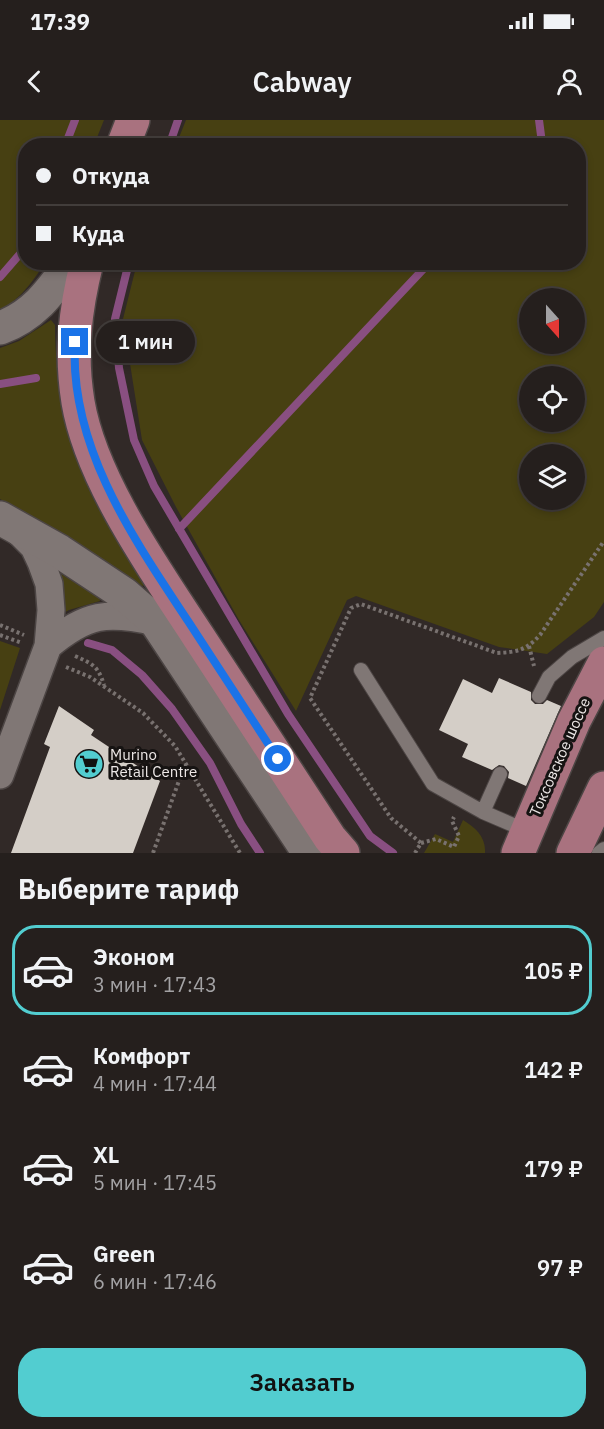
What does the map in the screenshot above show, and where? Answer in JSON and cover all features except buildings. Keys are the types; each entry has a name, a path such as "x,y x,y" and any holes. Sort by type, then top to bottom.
{"main road":[{"path":"126,138 133,120"},
{"path":"0,328 14,323 44,300 66,270"},
{"path":"85,270 77,305 75,371 78,404 92,449 110,493 161,580 330,838 343,853"},
{"path":"6,522 58,551 115,588 156,622 309,853"},
{"name":"Токсовское шоссе","path":"523,842 574,721 604,663"},
{"path":"573,853 604,788"}],"street":[{"path":"0,775 44,652 51,610 48,584 42,562 34,547 6,522"},
{"path":"44,652 77,624 91,619 110,615 131,616 156,622"}],"lane":[{"path":"539,696 549,677 572,657 604,638"},
{"path":"361,669 433,784 483,812 523,842"},
{"path":"483,812 500,774"},
{"path":"599,853 604,849"}],"path":[{"path":"421,843 391,819 310,698 351,608 361,604 497,653 514,652 529,646 540,635 604,541"},
{"path":"0,635 44,652 90,677 143,713 175,746 240,853"},
{"path":"153,853 186,764"},
{"path":"415,853 421,843 436,839 454,847 459,836 452,821 462,800"}],"shaded area":[{"path":"0,120 104,120 97,138 18,138 18,270 40,270 25,289 0,310"},
{"path":"186,120 604,120 604,602 594,617 547,654 499,647 356,596 347,600 296,711 239,620 176,507 142,440 123,319 135,270 586,270 586,138 179,138"},
{"path":"51,320 55,325 57,370 64,414 76,456 93,498 111,530 145,580 145,585 142,586 69,538 0,499 0,348 19,341"},
{"path":"56,571 99,597 100,601 60,615"},
{"path":"0,641 20,648 0,710"},
{"path":"463,820 479,834 484,842 485,853 424,853 435,834 453,842"}],"waterway":[{"path":"68,138 75,120"},
{"path":"172,138 178,120"},
{"path":"539,120 541,138"},
{"path":"0,277 18,256"},
{"path":"127,270 115,319 119,368 134,440 154,486 288,714 370,836 393,853"},
{"path":"179,529 422,270"},
{"path":"0,384 36,378"},
{"path":"88,643 112,650 142,675 172,709 210,763 241,824 260,853"}],"place":[{"name":"Murino Retail Centre","path":"89,764"}],"route":[{"path":"75,342 74,360 78,404 92,449 110,493 161,580 278,759"}]}
